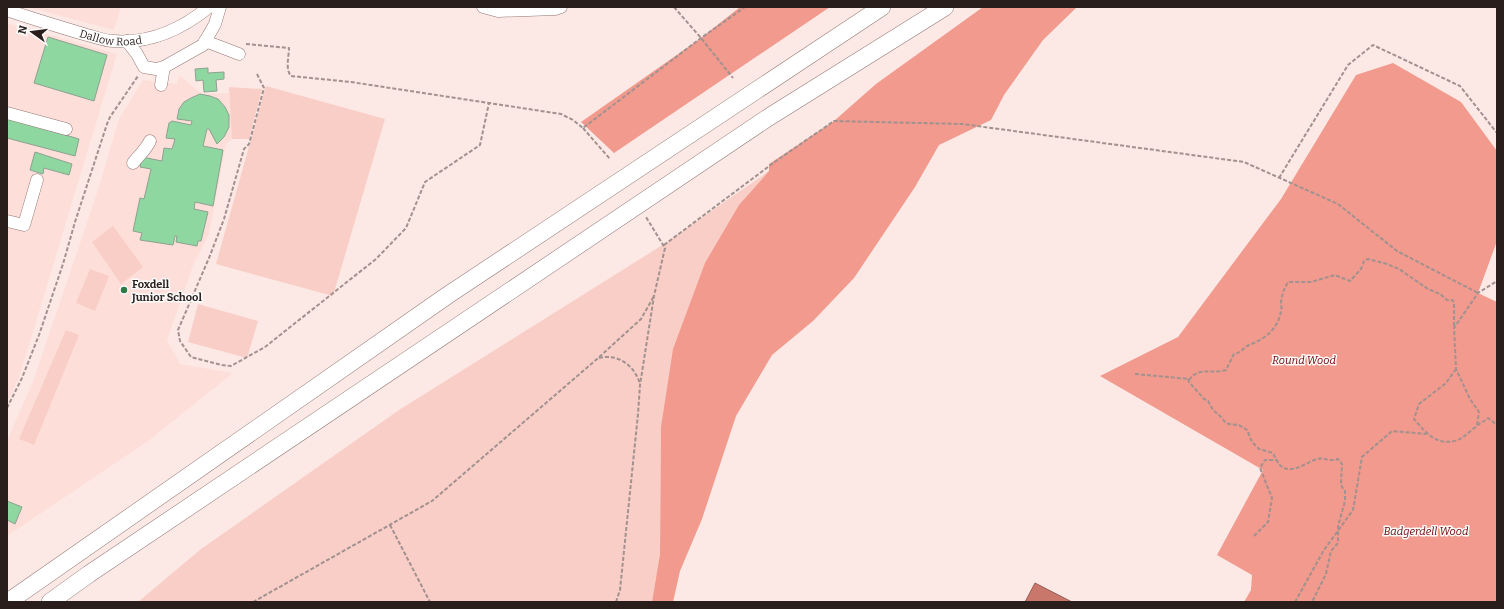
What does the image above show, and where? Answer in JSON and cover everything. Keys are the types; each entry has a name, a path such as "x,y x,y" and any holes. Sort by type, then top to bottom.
{"highway":[{"path":"8,602 448,295 882,7"},
{"path":"50,602 89,574 769,117 945,7"}],"street":[{"name":"Dallow Road","path":"7,10 112,41 127,41 146,39 172,31 196,17 209,7"},
{"path":"127,41 137,54 144,67 156,69 164,68 203,45 215,24 220,7"},
{"path":"483,7 498,11 555,9 561,7"},
{"path":"196,17 208,37 241,49"},
{"path":"161,85 164,68"},
{"path":"7,113 66,129"},
{"path":"133,162 144,152 150,141"},
{"path":"7,221 24,225 37,180"}],"path":[{"path":"674,7 701,38 732,78"},
{"path":"583,128 701,38 745,7"},
{"path":"1279,178 1348,65 1373,45 1460,86 1497,134"},
{"path":"241,49 289,48 288,73 291,76 351,82 561,114 573,120 583,128 610,159"},
{"path":"7,408 22,378 64,264 75,222 107,124 110,117 140,72"},
{"path":"257,74 264,88 249,144 244,149 224,219 178,330 180,341 191,357 222,365 231,366 265,347 376,259 406,228 424,182 480,145 490,104"},
{"path":"664,245 776,161 834,121 962,124 1244,162 1338,204 1397,251 1478,293"},
{"path":"616,602 620,590 640,385 654,296 665,248 646,217"},
{"path":"1135,374 1190,379 1197,372 1219,372 1226,370 1234,354 1239,353 1247,346 1261,340 1274,329 1279,322 1282,310 1281,303 1283,291 1288,282 1312,282 1335,275 1350,281 1361,269 1364,261 1368,259 1399,269 1428,289 1440,294 1447,300 1452,300 1454,302 1456,369 1470,399 1479,412 1477,425"},
{"path":"1454,328 1478,293 1497,280"},
{"path":"253,602 432,501 597,359 641,319 654,296"},
{"path":"597,359 611,357 622,360 636,373 640,385"},
{"path":"1456,369 1446,383 1419,404 1414,419 1426,434 1434,440 1444,442 1459,440 1477,425 1489,418 1497,425"},
{"path":"1188,379 1204,399 1208,401 1212,410 1226,422 1247,430 1252,442 1259,450 1273,453 1280,465 1289,469 1299,468 1317,459 1330,461 1339,459 1342,464 1341,482 1345,492 1345,501 1338,526 1338,543 1331,551 1326,574 1312,602"},
{"path":"1296,602 1324,550 1353,510 1362,456 1392,431 1426,434"},
{"path":"1254,536 1268,522 1272,498 1260,468 1265,460 1278,460"},
{"path":"390,525 430,602"}],"shaded area":[{"path":"27,7 121,7 114,30"},
{"path":"7,23 117,54 19,378 7,402"},
{"name":"Foxdell Junior School","path":"179,75 202,94 229,93 233,138 226,144 209,234 194,263 167,340 180,364 233,373 148,441 7,536 7,441 34,379 97,193 119,119 143,80 177,84"},
{"path":"266,86 385,119 333,296 216,264"},
{"path":"229,87 262,89 249,139 232,139"},
{"path":"769,171 739,205 661,427 660,554 652,602 138,602 201,549 399,410 664,244"},
{"path":"113,226 143,267 121,284 92,242"},
{"path":"90,269 109,276 95,311 76,303"},
{"path":"198,304 258,321 247,358 188,342"},
{"path":"66,330 79,335 34,445 19,439"},
{"path":"1035,583 1072,602 1025,602"}],"green space":[{"path":"740,7 830,7 614,153 581,122 701,38"},
{"path":"983,7 1077,7 1043,40 1004,95 991,120 939,145 915,187 854,278 813,321 772,355 736,416 702,519 680,571 673,602 652,602 660,554 661,427 673,349 705,263 739,205 769,171 769,164 834,121 876,84"},
{"name":"Round Wood","path":"1393,63 1461,102 1497,151 1497,241 1478,293 1497,302 1497,602 1244,602 1251,590 1252,575 1217,555 1263,470 1100,376 1178,337 1281,199 1356,75"}],"building":[{"path":"48,37 107,55 94,101 34,83"},
{"path":"208,68 208,73 224,72 224,79 216,80 217,91 204,92 203,80 196,81 195,69"},
{"path":"200,94 218,99 225,107 229,115 229,127 224,137 217,144 209,129 207,129 203,146 223,150 213,206 195,202 194,209 208,212 201,241 198,241 197,246 176,242 177,236 175,236 173,245 140,240 142,233 133,231 140,198 144,199 151,169 140,167 142,157 162,161 164,148 172,149 175,139 166,138 169,123 172,121 191,125 192,121 177,119 179,109 184,102"},
{"path":"7,118 79,139 75,156 7,138"},
{"path":"35,152 72,164 69,175 44,168 43,174 30,170"},
{"path":"7,501 22,507 15,524 7,520"}],"place":[{"name":"Foxdell Junior School","path":"124,290"}],"park label":[{"name":"Badgerdell Wood","path":"1426,531"}]}
